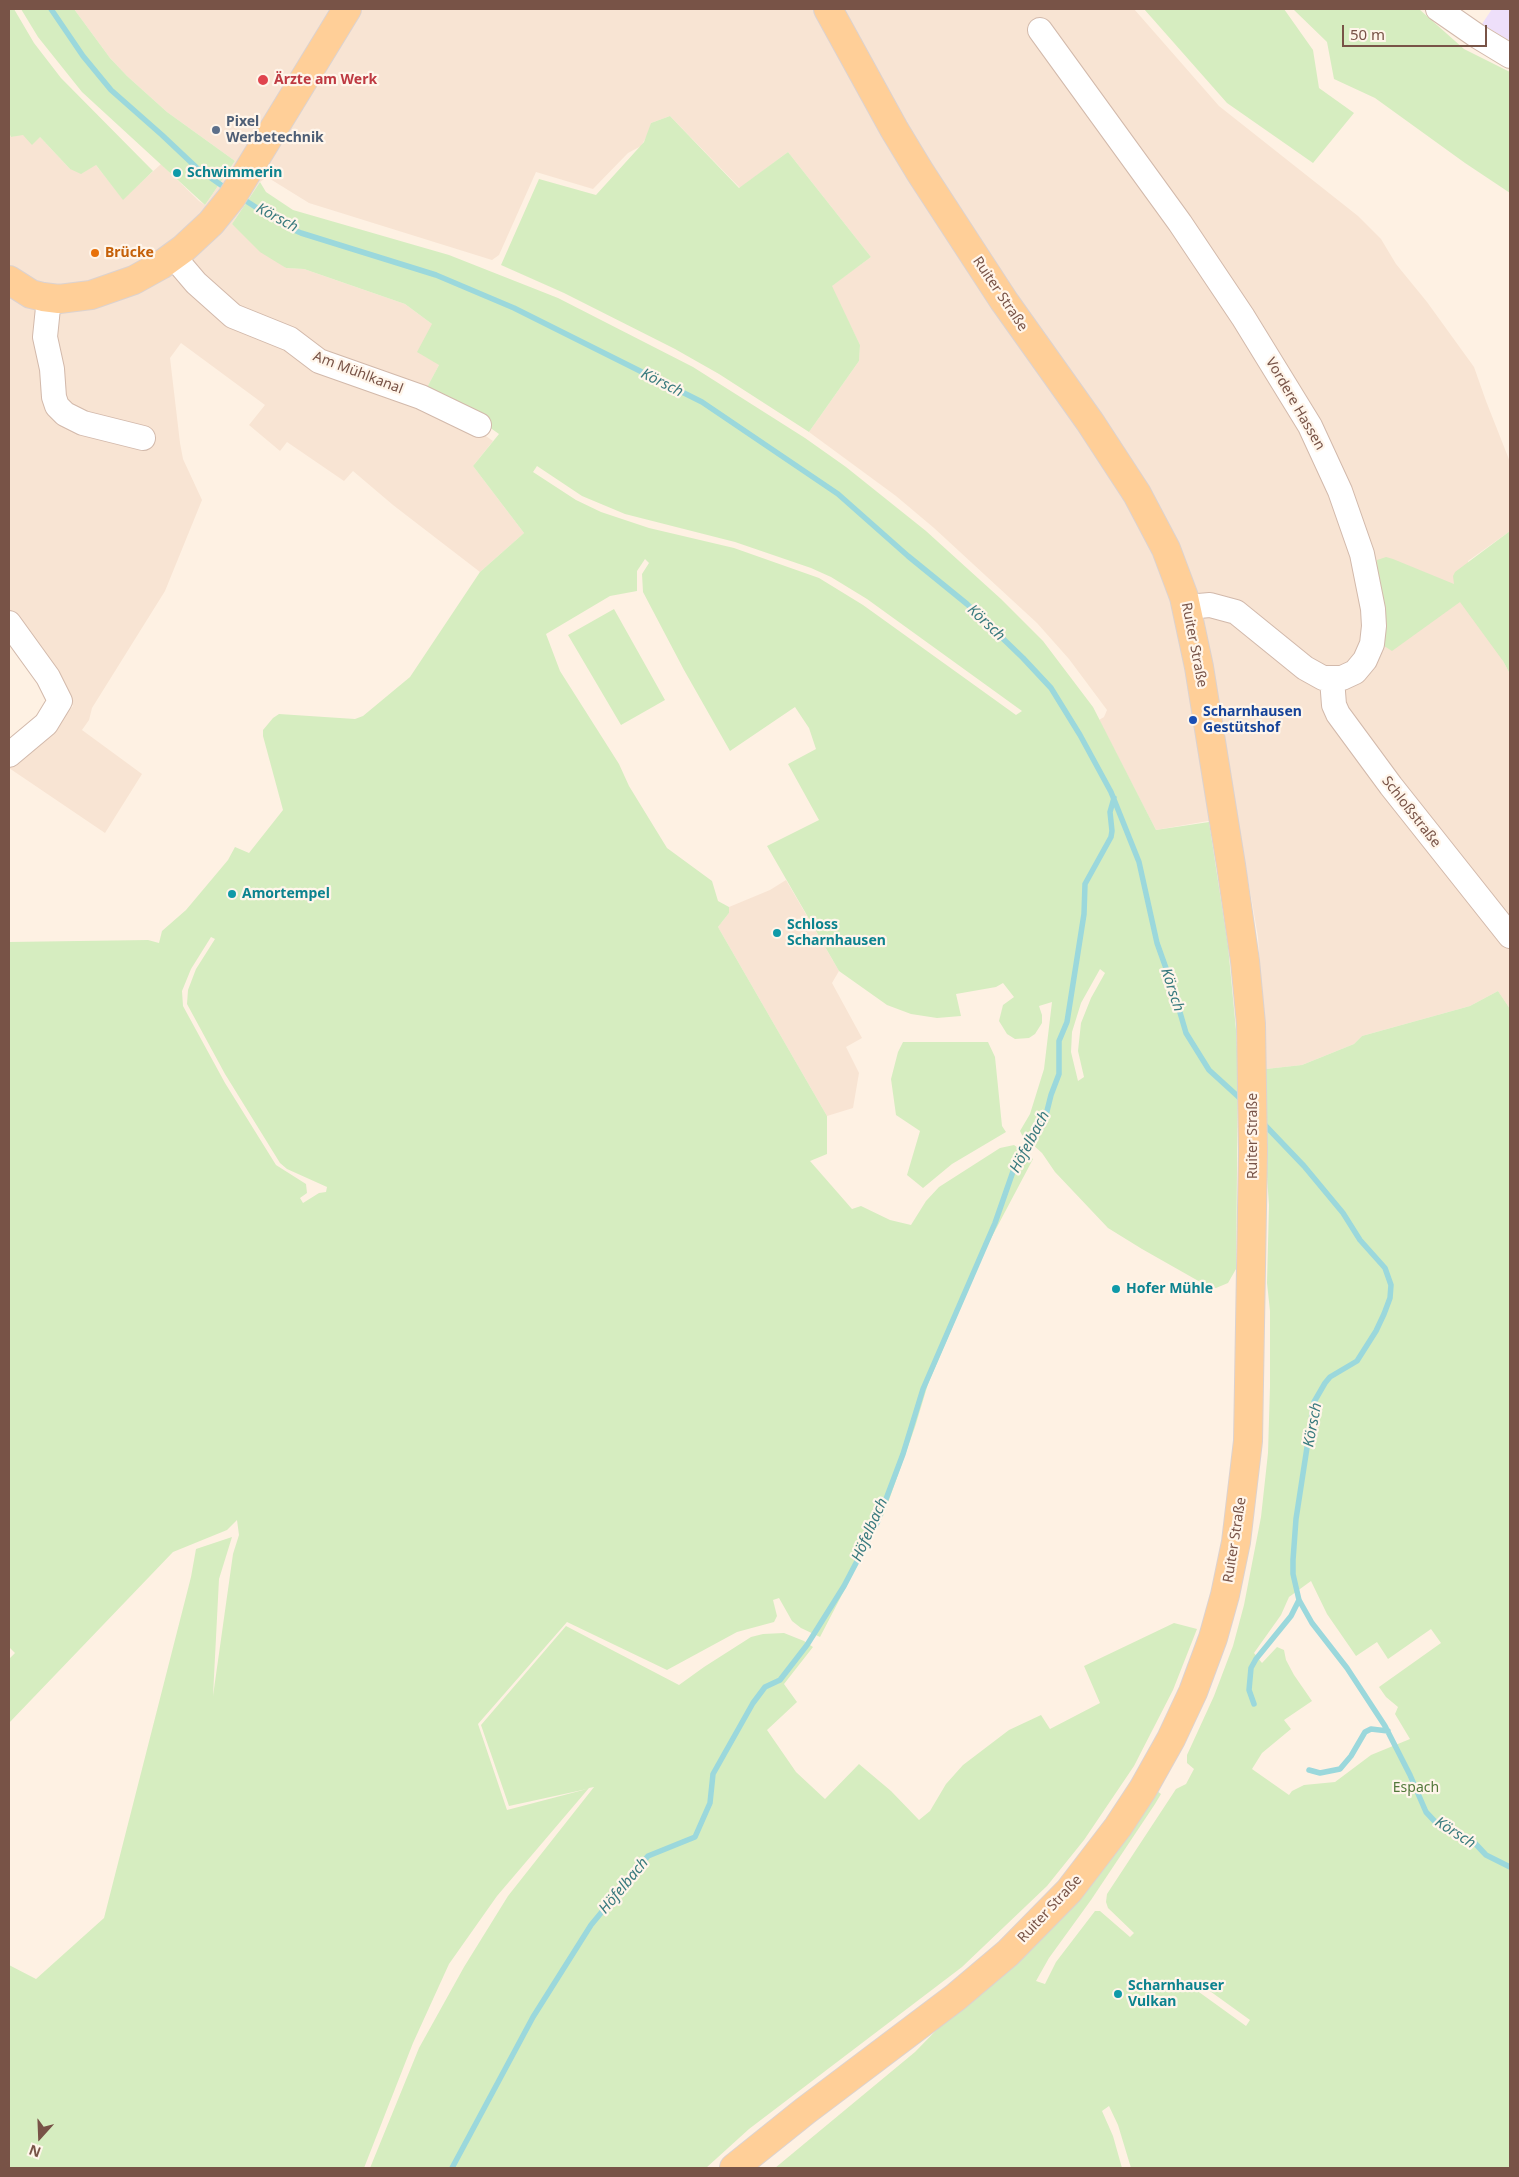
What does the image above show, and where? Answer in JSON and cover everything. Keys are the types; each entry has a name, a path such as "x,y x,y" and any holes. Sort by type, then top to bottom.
{"main road":[{"path":"9,280 31,294 49,298 79,297 104,292 134,280 173,256 198,236 220,214 347,9"},
{"name":"Ruiter Straße","path":"734,2168 805,2111 956,1997 1029,1933 1078,1880 1106,1844 1143,1789 1171,1740 1193,1692 1219,1621 1239,1524 1249,1413 1253,1082 1249,1004 1236,900 1204,696 1187,606 1166,549 1137,494 1090,422 999,294 920,172 894,129 828,9"}],"street":[{"path":"1438,9 1510,56"},
{"name":"Vordere Hassen","path":"1040,30 1180,223 1276,369 1310,426 1325,456 1342,496 1362,554 1370,589 1374,621 1372,644 1364,663 1351,674 1332,678"},
{"name":"Am Mühlkanal","path":"173,256 196,283 233,316 290,340 319,361 421,397 448,408 480,425"},
{"path":"49,298 45,337 57,406 65,414 83,423 143,438"},
{"path":"1187,606 1210,605 1236,612 1305,668 1319,676 1332,678"},
{"path":"9,623 48,677 60,701 46,724 9,754"},
{"name":"Schloßstraße","path":"1332,678 1334,701 1338,714 1391,786 1510,936"}],"shaded area":[{"path":"74,9 1134,9 1219,106 1358,216 1381,239 1396,264 1427,302 1474,367 1510,462 1510,531 1468,561 1503,661 1510,674 1510,1009 1498,991 1470,1006 1362,1036 1354,1044 1302,1065 1266,1069 1258,937 1237,816 1156,830 1099,720 1104,717 1107,710 1069,659 1037,623 934,528 896,496 809,432 859,361 860,345 831,286 871,257 788,152 740,188 670,116 651,123 650,131 641,146 628,153 593,189 536,172 499,255 492,260 309,203 267,177 260,182 232,224 286,268 304,269 405,304 432,324 439,365 424,393 493,441 473,466 524,533 480,572 393,505 353,471 344,481 287,442 280,451 249,425 265,405 181,343 170,358 180,443 183,459 202,500 165,591 92,708 89,720 82,730 142,774 105,833 9,768 9,761 63,718 73,706 9,615 9,133 11,137 23,134 40,137 70,169 95,164 123,199 161,164 205,205 235,161 167,112 127,76 110,58"},
{"path":"1492,9 1510,9 1510,41 1482,24"},
{"path":"786,880 839,971 832,983 862,1038 846,1047 859,1073 853,1108 827,1116 718,927 729,913 729,907 770,890"}],"green space":[{"path":"9,9 14,9 34,43 61,78 153,171 123,200 96,165 81,174 70,169 40,137 32,145 23,135 11,137 9,133"},
{"path":"21,9 74,9 110,58 127,76 167,112 235,161 205,205 82,92 38,37"},
{"path":"1144,9 1284,9 1313,50 1319,88 1354,113 1313,163 1227,103"},
{"path":"1293,9 1419,9 1464,49 1510,72 1510,193 1375,98 1334,79 1327,42"},
{"path":"670,116 739,188 788,152 871,257 832,286 860,345 859,361 809,432 719,374 675,349 564,293 501,265 539,179 596,195 644,142 651,123"},
{"path":"260,182 266,192 293,210 449,255 558,298 693,367 805,438 846,467 926,531 1001,599 1043,641 1093,707 1156,830 1209,822 1228,946 1238,1071 1236,1269 1228,1283 1216,1288 1209,1287 1108,1228 1055,1172 1042,1153 1022,1135 1020,1131 1030,1114 1044,1069 1052,1002 1039,1006 1042,1023 1035,1034 1029,1038 1015,1039 1007,1034 999,1021 1003,1005 1014,997 1003,983 996,987 956,994 961,1016 937,1018 911,1014 887,1005 839,971 767,846 819,820 788,764 816,749 809,728 795,707 730,751 643,592 642,574 649,563 645,559 637,571 637,591 610,596 546,634 560,671 619,764 629,786 667,848 712,881 718,901 729,907 729,913 718,927 827,1116 827,1154 810,1161 852,1209 861,1206 890,1220 911,1225 926,1201 939,1187 1000,1148 1014,1145 1033,1159 988,1244 928,1384 884,1514 820,1637 801,1628 792,1621 779,1598 773,1600 777,1616 774,1622 737,1632 667,1670 567,1622 478,1724 507,1810 587,1789 509,1806 481,1725 566,1626 679,1685 751,1637 763,1634 784,1633 804,1641 813,1647 784,1684 797,1702 767,1730 796,1772 825,1799 859,1764 891,1791 919,1820 930,1811 946,1784 963,1765 1009,1730 1041,1715 1050,1729 1100,1703 1084,1666 1174,1623 1197,1629 1173,1690 1134,1766 1084,1840 1047,1886 962,1967 749,2129 706,2168 370,2168 419,2048 464,1967 508,1896 594,1787 589,1788 497,1896 449,1964 413,2043 364,2168 9,2168 9,1965 36,1979 104,1918 191,1577 196,1549 232,1537 219,1579 213,1696 233,1554 239,1535 237,1520 227,1530 173,1552 9,1723 9,1659 15,1653 9,1647 9,942 148,940 159,943 162,931 186,910 228,860 235,847 249,853 283,810 263,736 263,730 273,718 279,714 355,719 363,716 410,677 480,572 524,533 473,466 499,434 482,422 424,393 439,365 417,352 432,324 405,304 304,269 286,268 260,252 232,224","holes":["537,466 582,496 625,514 735,542 811,568 831,577 867,599 1022,711 1016,715 863,605 819,578 734,548 649,528 601,512 576,500 533,472","211,937 215,939 196,969 188,990 187,1004 225,1074 280,1163 287,1169 327,1187 326,1192 319,1193 303,1203 300,1198 307,1193 306,1184 276,1165 225,1083 183,1006 182,991 191,969","1100,969 1105,973 1091,998 1081,1023 1078,1051 1084,1077 1078,1081 1071,1052 1072,1032 1081,1003"]},
{"path":"1510,531 1510,674 1503,661 1460,602 1392,651 1381,644 1377,560 1386,557 1393,559 1454,584 1453,576 1455,572"},
{"path":"614,609 665,700 621,725 568,635"},
{"name":"Espach","path":"1498,991 1510,1009 1510,2168 1131,2168 1118,2125 1109,2106 1102,2111 1113,2136 1122,2168 775,2168 915,2052 957,2009 1154,1789 1161,1794 1155,1804 1091,1900 1049,1958 1036,1981 1045,1984 1056,1962 1095,1911 1100,1911 1130,1937 1134,1933 1108,1908 1106,1902 1107,1894 1176,1789 1186,1784 1194,1769 1187,1763 1187,1755 1214,1696 1233,1646 1244,1605 1261,1517 1268,1453 1270,1386 1270,1311 1267,1283 1269,1205 1265,1149 1266,1069 1302,1065 1354,1044 1362,1036 1470,1006","holes":["1311,1581 1327,1614 1356,1656 1377,1642 1388,1659 1431,1629 1441,1643 1379,1687 1386,1697 1398,1707 1395,1714 1410,1739 1371,1755 1335,1782 1304,1785 1292,1791 1289,1795 1252,1769 1262,1753 1291,1729 1284,1720 1312,1701 1294,1675 1286,1660 1284,1650 1277,1647 1262,1663 1254,1653 1281,1615 1289,1597","1196,1981 1250,2020 1246,2026 1192,1987"]},
{"path":"903,1042 988,1042 995,1057 1002,1126 1006,1132 952,1164 923,1188 907,1175 920,1131 896,1115 891,1079 898,1052"}],"waterway":[{"name":"Körsch","path":"51,9 83,56 111,90 197,168 228,190"},
{"name":"Körsch","path":"240,197 285,226 301,233 436,275 514,308 702,402 838,494 908,556 967,604 1051,688 1080,735 1111,792 1139,862 1157,943 1186,1033 1209,1070 1243,1101"},
{"name":"Höfelbach","path":"452,2168 533,2017 591,1925 648,1856 695,1837 710,1803 713,1774 753,1703 765,1687 780,1680 807,1645 844,1586 877,1523 903,1454 923,1389 995,1223 1017,1160 1046,1115 1059,1074 1059,1041 1067,1022 1084,914 1085,884 1111,837 1110,812 1114,798"},
{"name":"Körsch","path":"1261,1121 1304,1166 1343,1213 1360,1240 1385,1268 1391,1285 1390,1298 1384,1314 1376,1331 1357,1361 1330,1377 1314,1402 1296,1519 1293,1574 1299,1600 1312,1623 1347,1668 1385,1726 1426,1812 1440,1827 1471,1839 1486,1855 1510,1867"},
{"name":"Körsch","path":"1254,1704 1249,1690 1251,1668 1256,1659 1291,1616 1299,1600"},
{"name":"Körsch","path":"1309,1770 1320,1773 1340,1769 1351,1756 1365,1732 1371,1729 1388,1731"}],"place":[{"name":"Ärzte am Werk","path":"263,80"},
{"name":"Pixel Werbetechnik","path":"216,130"},
{"name":"Schwimmerin","path":"177,173"},
{"name":"Brücke","path":"95,253"},
{"name":"Scharnhausen Gestütshof","path":"1193,720"},
{"name":"Amortempel","path":"232,894"},
{"name":"Schloss Scharnhausen","path":"777,933"},
{"name":"Hofer Mühle","path":"1116,1289"},
{"name":"Scharnhauser Vulkan","path":"1118,1994"}]}
